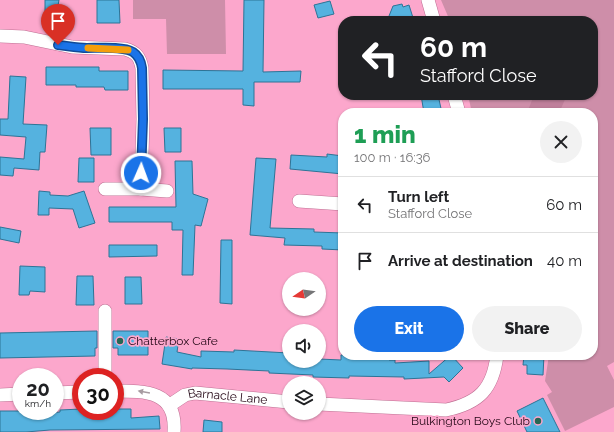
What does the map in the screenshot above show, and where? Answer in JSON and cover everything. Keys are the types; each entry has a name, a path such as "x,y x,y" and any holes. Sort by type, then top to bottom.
{"street":[{"path":"428,0 433,16"},
{"path":"0,36 24,37 72,47 125,49 138,55 141,60 142,68 143,119 141,189"},
{"path":"105,189 167,191"},
{"path":"298,201 338,204"},
{"path":"105,311 105,368"},
{"path":"326,404 446,410 456,408 482,395 492,380 496,360"},
{"path":"124,391 148,392 164,400 170,405 174,419 174,432"},
{"name":"Barnacle Lane","path":"170,405 185,395 195,393 282,401"},
{"path":"0,395 12,394"}],"shaded area":[{"path":"133,0 225,0 226,54 167,54 166,19 133,19"},
{"path":"441,0 614,0 614,362 607,366 614,380 614,407 565,431 547,395 552,392 545,381 548,360 598,360 598,108 471,108 469,100 598,100 598,16 448,16"},
{"path":"532,100 565,100 561,108 529,108"}],"building":[{"path":"45,0 59,0 55,22 45,20"},
{"path":"97,0 119,0 120,23 97,23"},
{"path":"244,0 264,0 263,72 301,71 300,82 254,82 254,106 243,105 243,89 163,89 163,70 243,71"},
{"path":"330,1 334,14 318,18 314,5"},
{"path":"402,4 403,7 409,5 412,16 389,16 393,6"},
{"path":"46,67 99,67 99,71 128,71 128,90 105,90 104,87 76,87 76,85 46,85"},
{"path":"10,76 26,77 23,124 47,125 45,152 40,152 39,170 14,168 13,176 0,175 0,157 24,159 26,137 0,135 0,119 8,119"},
{"path":"422,100 439,100 441,108 423,108"},
{"path":"90,128 111,128 111,155 91,155"},
{"path":"164,128 181,128 181,152 165,152"},
{"path":"327,154 338,155 338,174 290,169 291,155 327,157"},
{"path":"79,158 94,158 94,182 78,182"},
{"path":"256,158 276,159 270,228 314,229 314,232 338,233 338,250 322,249 322,246 284,245 285,238 250,235"},
{"path":"175,161 192,161 193,194 208,199 201,226 195,225 193,275 182,275 183,230 172,230 172,222 109,222 109,207 176,207"},
{"path":"39,191 50,192 50,195 68,196 84,191 95,223 79,228 73,209 49,208 49,215 38,215"},
{"path":"0,227 21,231 19,243 0,239"},
{"path":"221,240 232,240 232,304 220,303"},
{"path":"109,245 157,245 157,256 109,257"},
{"path":"20,266 45,267 45,292 30,291 29,295 19,295"},
{"path":"77,276 93,276 94,305 76,305"},
{"path":"125,277 141,277 142,304 125,304"},
{"path":"97,331 97,348 95,348 95,356 0,358 0,333"},
{"path":"113,331 148,331 148,355 118,355 118,348 113,348"},
{"path":"166,337 179,339 177,352 201,357 201,351 234,352 234,350 282,353 282,368 326,368 326,359 395,360 395,363 429,361 429,374 445,360 456,360 463,368 449,382 444,377 404,379 404,377 349,376 349,378 326,377 326,376 313,375 269,373 269,371 192,369 162,364"},
{"path":"524,360 544,360 543,375 527,374 527,365 523,365"},
{"name":"Bulkington Boys Club","path":"543,398 560,432 527,432 517,411"},
{"path":"72,409 72,420 124,420 124,409 131,409 131,418 159,416 160,429 0,432 0,411 12,411 12,420 64,420 64,410"},
{"path":"204,420 222,422 222,432 203,432"}],"slow traffic":[{"path":"88,48 128,50"}],"place":[{"name":"Chatterbox Cafe","path":"120,341"},
{"name":"Bulkington Boys Club","path":"538,421"}],"route":[{"path":"58,45 85,48 125,49 138,55 141,60 142,68 143,119 141,173"}]}
